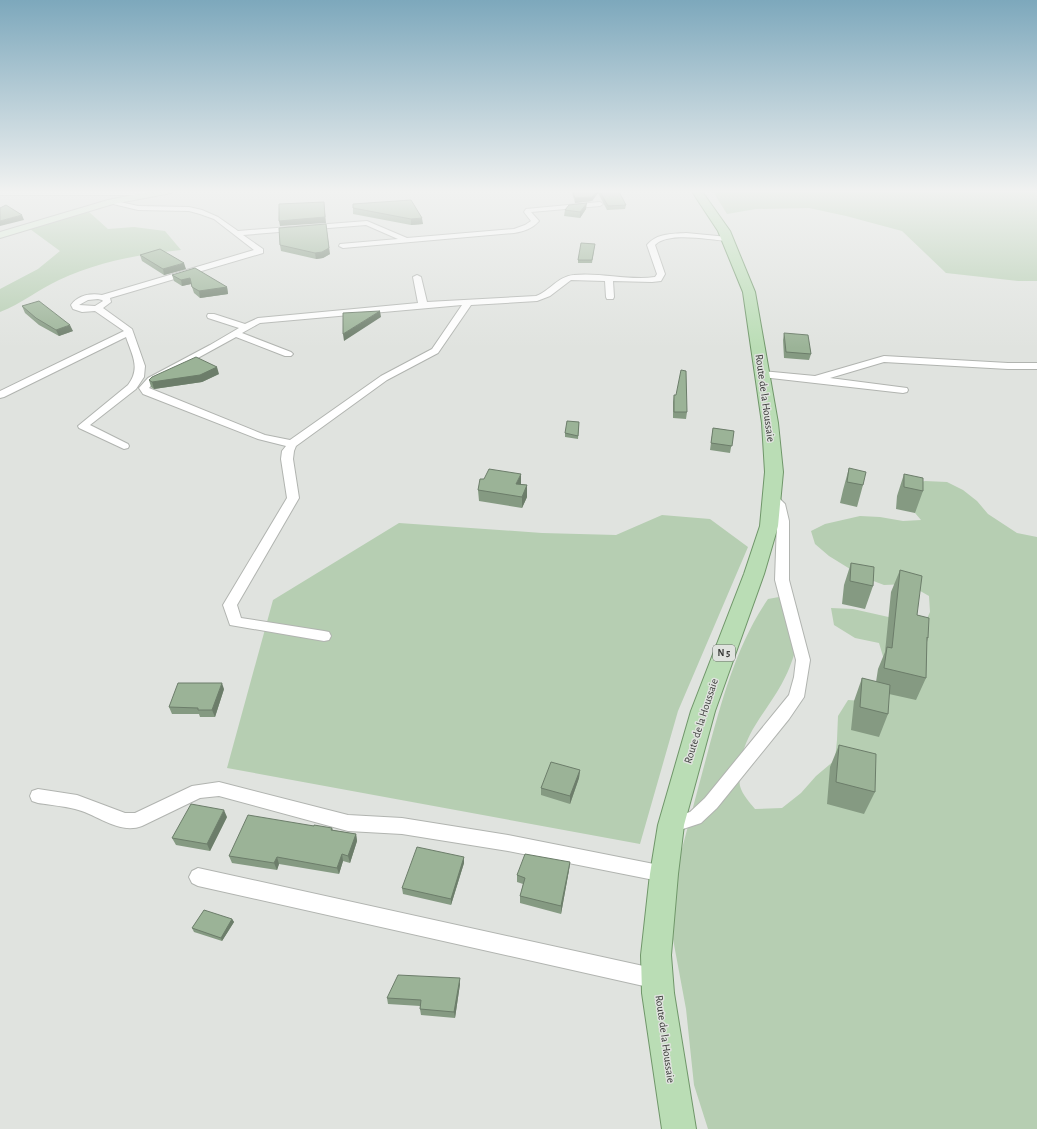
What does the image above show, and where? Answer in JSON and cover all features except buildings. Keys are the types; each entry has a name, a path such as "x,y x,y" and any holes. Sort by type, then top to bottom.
{"main road":[{"name":"Route de la Houssaie","path":"679,1129 658,994 656,955 664,874 671,825 703,711 754,574 769,526 774,472 770,423 749,292 729,243"}],"street":[{"path":"103,297 106,298 107,302 97,308 82,309 76,307 80,301 89,297 103,297 260,251 249,243"},
{"path":"343,246 379,243"},
{"path":"292,444 262,437 147,392 144,388 151,380 236,334 246,327 266,320 469,301 537,298 545,295 562,280 568,277 658,279 661,274 651,245 652,243"},
{"path":"417,277 423,305"},
{"path":"609,278 610,297"},
{"path":"324,636 235,622 230,605 293,498 287,459 288,451 292,444 384,378 435,351 469,301"},
{"path":"97,308 128,329 140,366 139,377 132,387 83,426 124,446"},
{"path":"211,316 246,327"},
{"path":"0,395 129,332"},
{"path":"236,334 288,354"},
{"path":"815,378 884,358 1008,366 1037,366"},
{"path":"762,374 815,378 903,390"},
{"path":"671,825 695,818 711,803 796,697 803,660 782,580 783,521 779,504 772,498"},
{"path":"38,796 77,802 124,820 136,821 198,791 219,789 348,823 410,827 508,843 664,874"},
{"path":"198,877 657,979"}],"green space":[{"path":"49,243 175,243 181,250 134,257 88,268 52,284 0,312 0,289 38,269 60,251"},
{"path":"914,243 1037,243 1037,281 1018,281 946,273"},
{"path":"925,481 947,482 963,490 977,501 988,514 1017,533 1037,537 1037,1129 708,1129 694,1085 686,1009 673,939 675,907 674,879 724,694 747,635 768,599 790,595 796,604 799,621 799,632 795,653 787,674 748,739 741,759 740,778 742,792 755,809 782,808 801,793 816,776 835,760 838,716 848,700 879,702 885,663 879,643 855,638 834,625 831,608 853,609 924,625 930,612 929,596 908,584 884,585 863,577 829,556 815,544 811,531 825,524 860,516 880,517 903,521 921,520 898,493 909,485"},
{"path":"662,515 710,519 748,547 678,711 640,844 227,768 273,600 399,523 542,533 616,535"}]}
